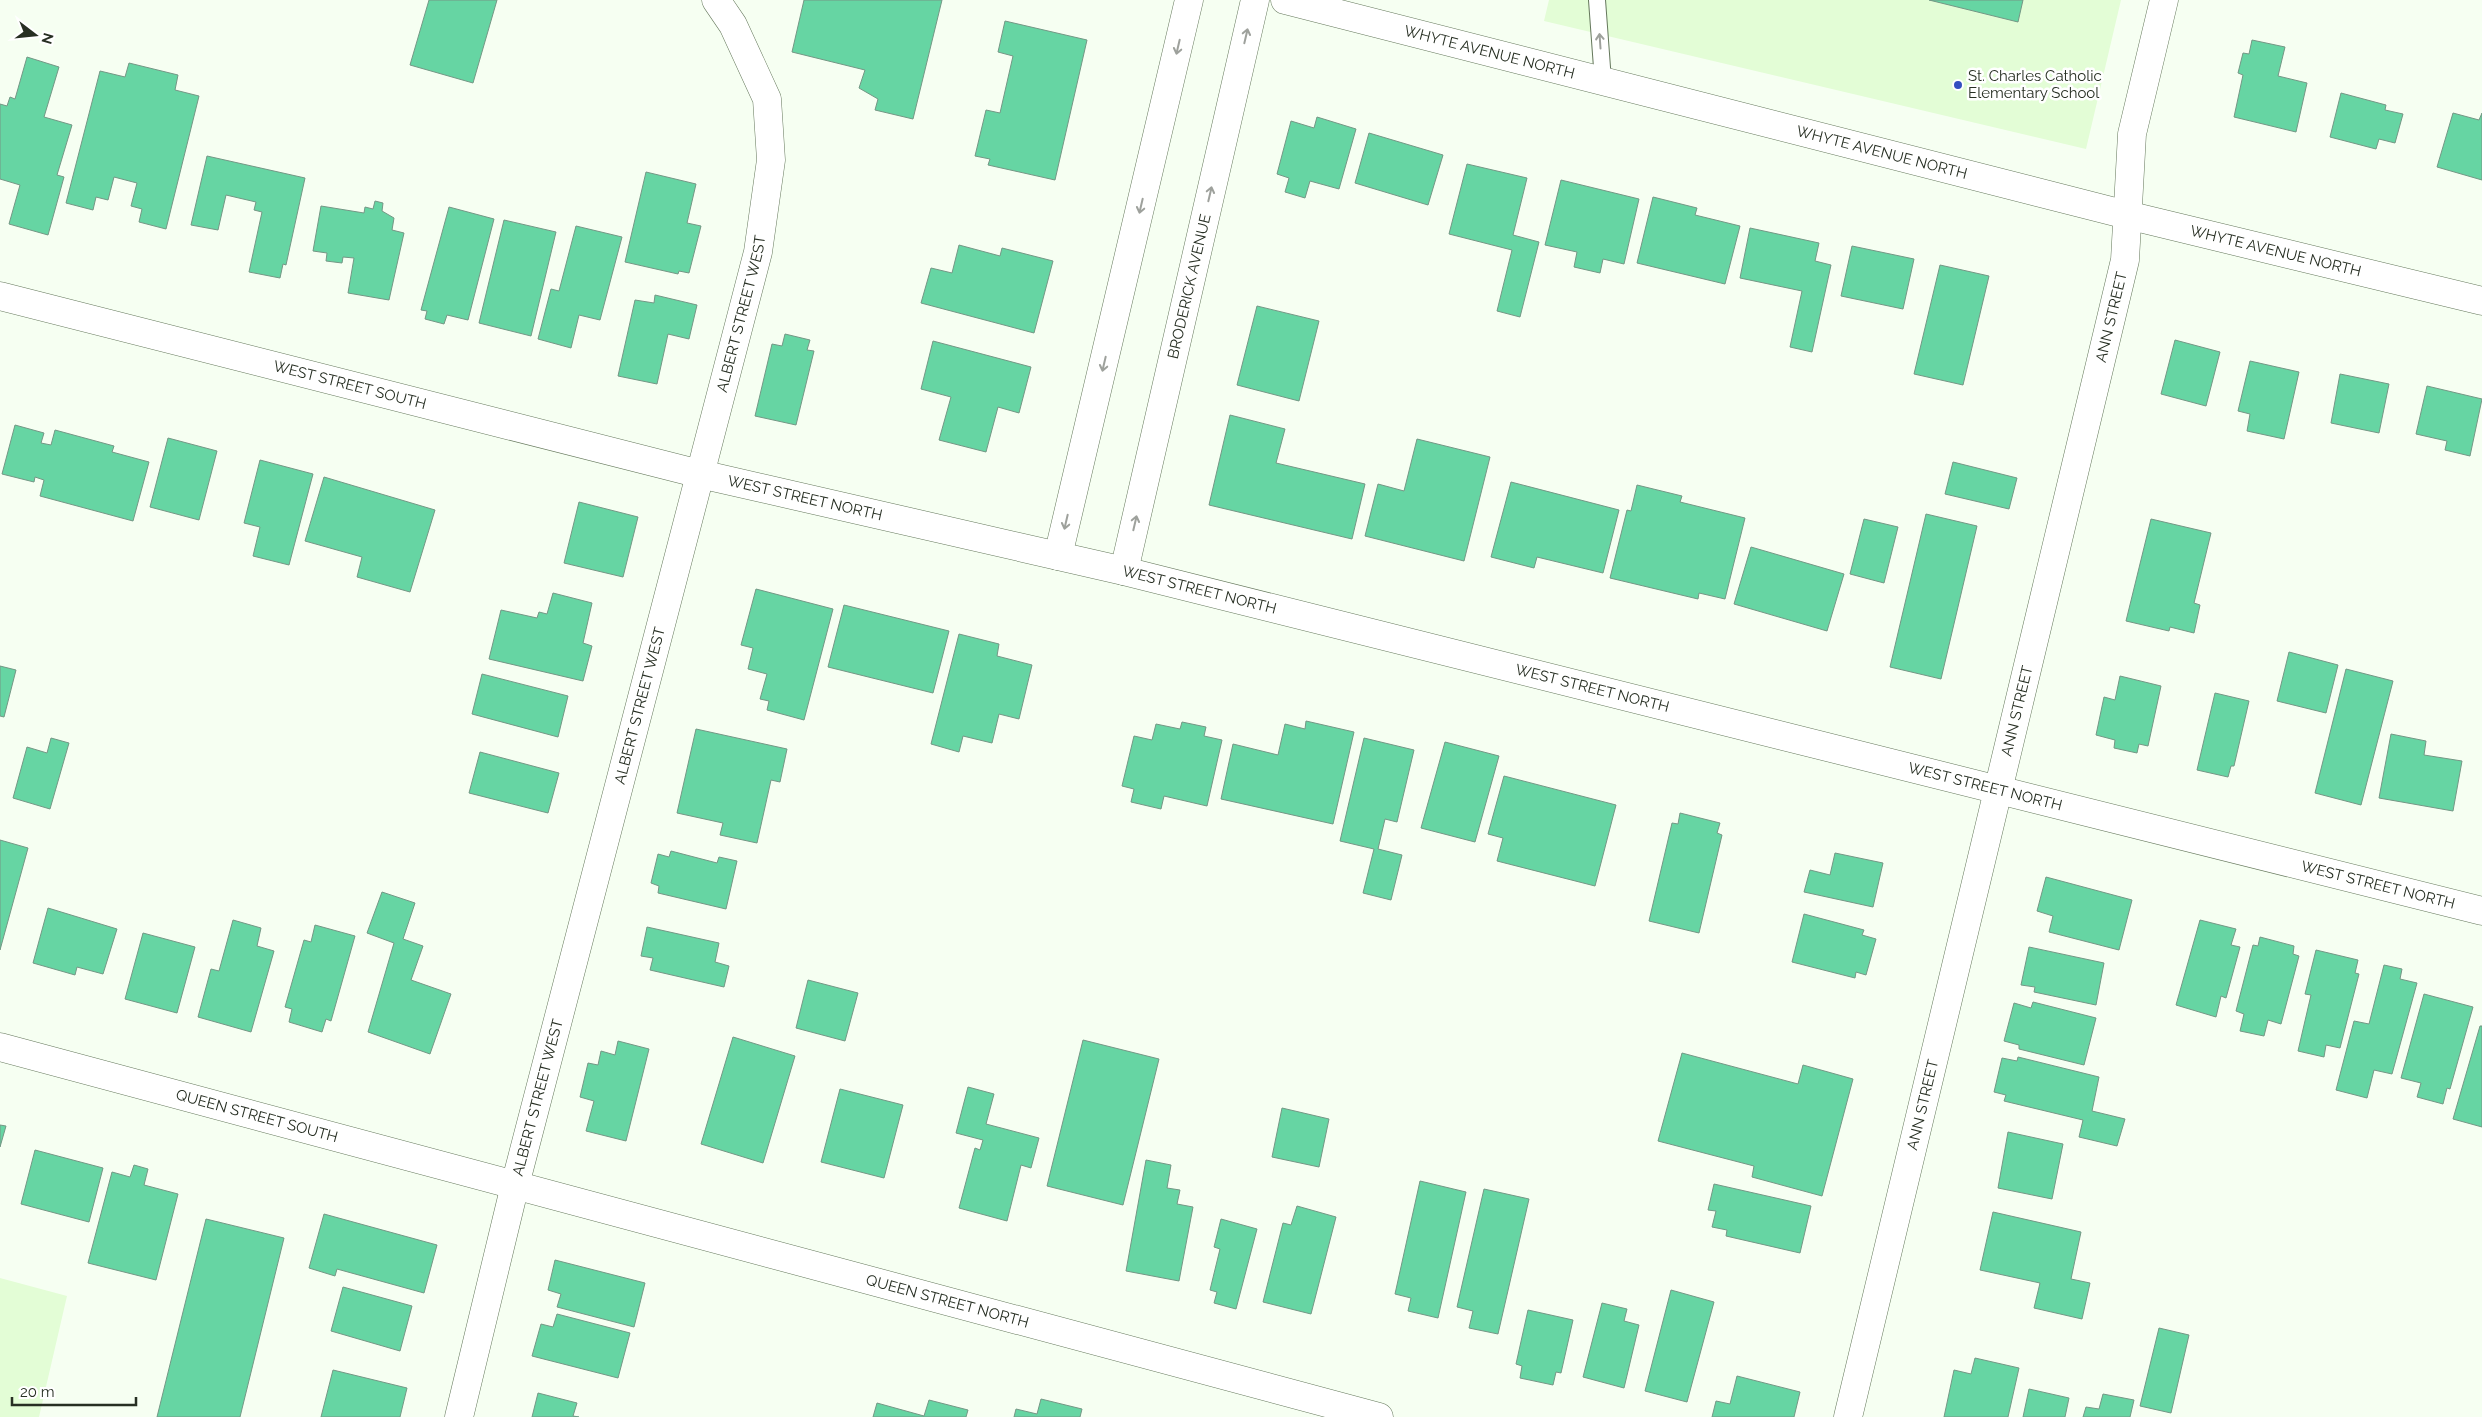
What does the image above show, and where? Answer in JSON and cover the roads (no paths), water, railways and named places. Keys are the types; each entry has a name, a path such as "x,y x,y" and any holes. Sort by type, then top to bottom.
{"street":[{"name":"ALBERT STREET WEST","path":"459,1417 515,1185 758,252 771,160 767,99 733,26 716,0"},
{"path":"1058,556 1189,0"},
{"name":"BRODERICK AVENUE","path":"1124,571 1255,0"},
{"name":"WHYTE AVENUE NORTH","path":"1284,0 2127,215 2482,301"},
{"name":"ANN STREET","path":"1848,1417 2125,260 2132,134 2164,0"},
{"name":"WEST STREET SOUTH","path":"0,296 700,474"},
{"name":"WEST STREET NORTH","path":"700,474 1124,571 2482,911"},
{"name":"QUEEN STREET SOUTH","path":"0,1047 515,1185"},
{"name":"QUEEN STREET NORTH","path":"515,1185 1379,1417"}],"lane":[{"path":"1597,0 1603,81"}],"place":[{"name":"St. Charles Catholic Elementary School","path":"1958,85"}]}
